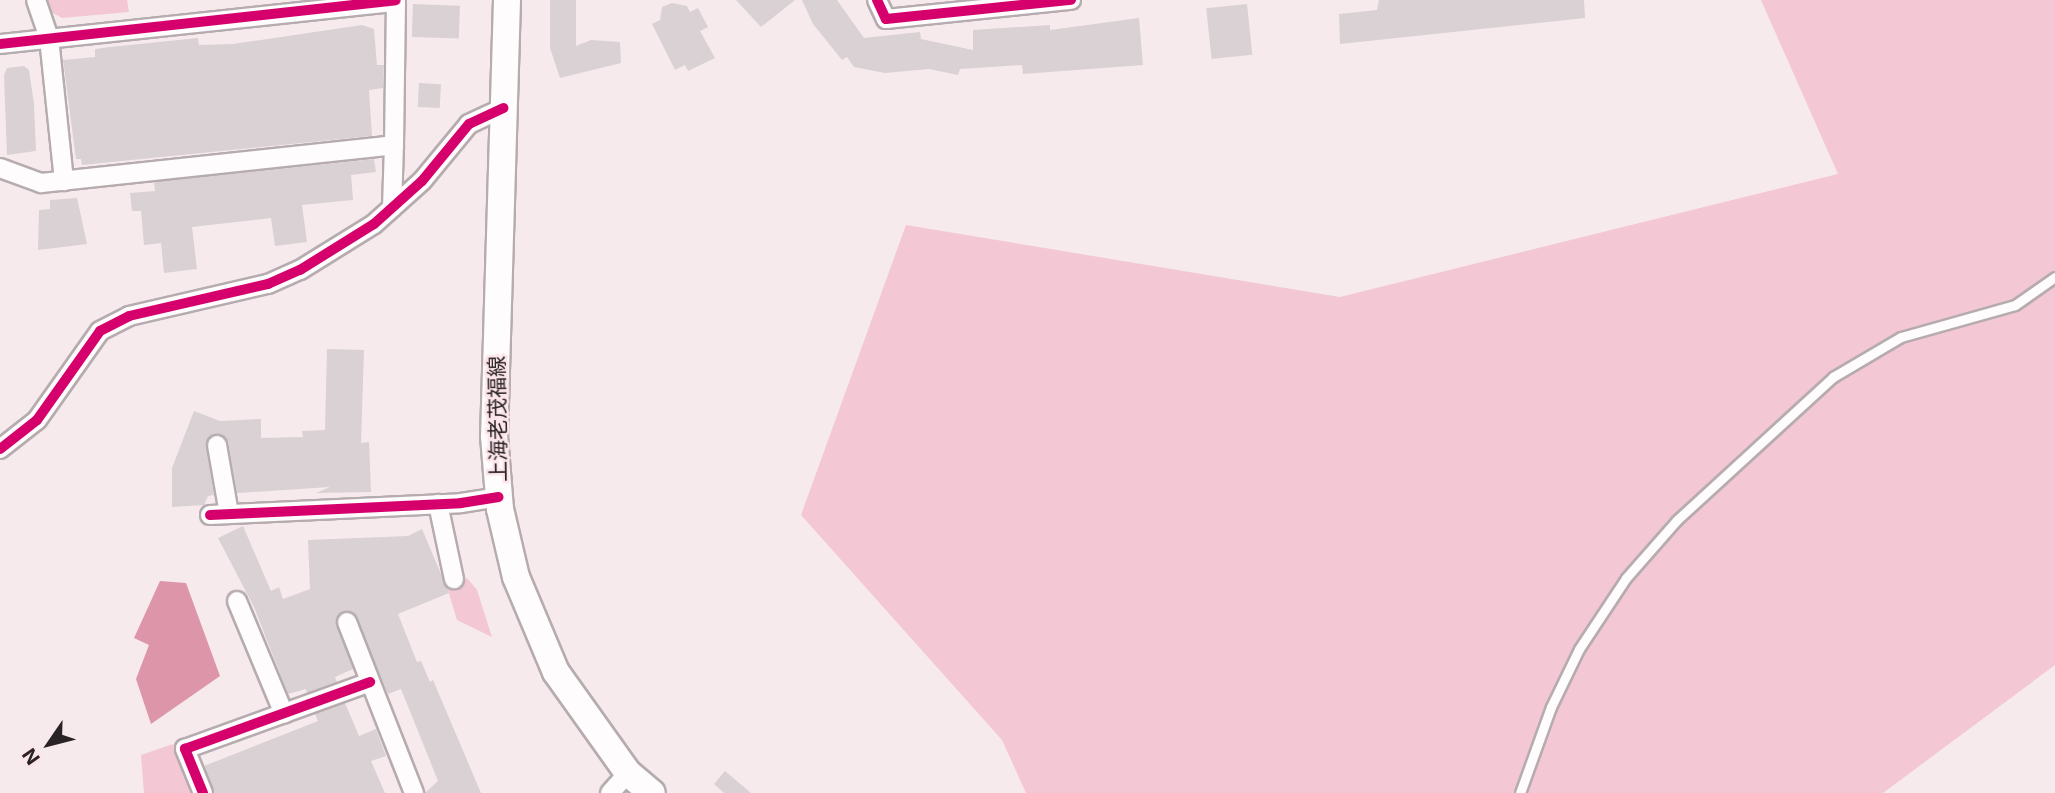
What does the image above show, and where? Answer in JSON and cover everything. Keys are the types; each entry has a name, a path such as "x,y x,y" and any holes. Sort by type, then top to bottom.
{"main road":[{"name":"上海老茂福線","path":"507,0 494,436 499,496 516,577 540,640 556,672 628,773 652,793"}],"street":[{"path":"36,0 49,38 64,181"},
{"path":"877,0 886,19 1071,0"},
{"path":"0,44 266,8 396,1 392,208"},
{"path":"0,449 32,426 86,346 116,321 268,284 359,235 422,181 469,124 504,108"},
{"path":"0,168 41,183 394,145"},
{"path":"217,445 229,514"},
{"path":"210,515 438,504 499,496"},
{"path":"438,504 454,579"},
{"path":"237,601 284,713"},
{"path":"347,622 414,793"},
{"path":"202,793 185,749 370,682"},
{"path":"610,793 628,773"}],"lane":[{"path":"1520,793 1551,707 1579,649 1626,578 1676,520 1833,377 1901,337 2015,305 2055,277"}],"shaded area":[{"path":"45,0 127,0 129,12 62,18 48,10"},
{"path":"1761,0 2055,0 2055,665 1883,793 1026,793 1002,740 801,515 906,225 1340,297 1838,174"},
{"path":"467,578 477,590 492,637 457,620 447,587"},
{"path":"160,581 186,583 220,676 151,724 136,679 149,645 134,638"},
{"path":"173,744 194,793 144,793 141,755"}],"building":[{"path":"550,0 576,0 576,46 591,40 620,42 621,63 560,78 550,48"},
{"path":"736,0 795,0 761,27"},
{"path":"802,0 837,0 864,38 920,32 921,39 973,50 973,30 1050,25 1050,30 1139,18 1143,65 1023,74 1022,65 960,69 958,75 929,69 885,73 854,67 847,57 842,60 813,24"},
{"path":"1379,0 1584,0 1585,18 1340,44 1339,14 1377,10"},
{"path":"672,3 687,6 690,12 698,8 708,27 700,31 715,58 688,71 685,65 675,70 652,24 660,20 662,7"},
{"path":"413,4 460,6 459,39 412,37"},
{"path":"1247,4 1252,55 1212,59 1206,8"},
{"path":"362,25 374,29 377,65 384,65 383,88 369,90 372,136 82,165 81,159 76,159 63,60 95,57 95,49 110,47 198,38 199,45 233,44"},
{"path":"24,66 29,70 34,104 36,151 7,155 4,75 7,68"},
{"path":"419,83 441,84 440,108 418,107"},
{"path":"374,159 376,172 351,175 353,200 302,205 307,242 275,246 271,218 192,227 197,269 164,273 161,243 144,245 141,211 132,211 130,193 155,191 154,182"},
{"path":"77,198 87,244 38,250 39,210 50,209 50,200"},
{"path":"327,349 364,350 361,443 369,442 371,492 316,493 330,487 237,493 228,442 216,434 206,446 214,495 208,496 204,505 172,507 172,468 194,411 220,421 261,419 261,438 303,437 302,431 325,430"},
{"path":"243,526 271,591 279,587 283,599 310,589 308,540 408,536 422,529 449,593 398,614 417,662 421,661 430,682 433,680 481,793 425,793 438,781 401,689 388,694 354,613 342,612 336,621 353,669 335,677 337,682 307,693 306,689 288,694 254,607 218,538"},
{"path":"345,703 359,736 376,729 386,756 371,761 385,793 214,793 204,766 318,721 315,714"},
{"path":"725,771 751,793 724,793 714,784"}],"cycle path":[{"path":"0,44 396,0"},
{"path":"877,0 886,19 1071,0"},
{"path":"0,449 37,420 100,331 129,316 268,284 300,270 374,224 422,181 469,124 504,108"},
{"path":"210,515 461,503 499,497"},
{"path":"203,793 185,749 370,682"}]}
